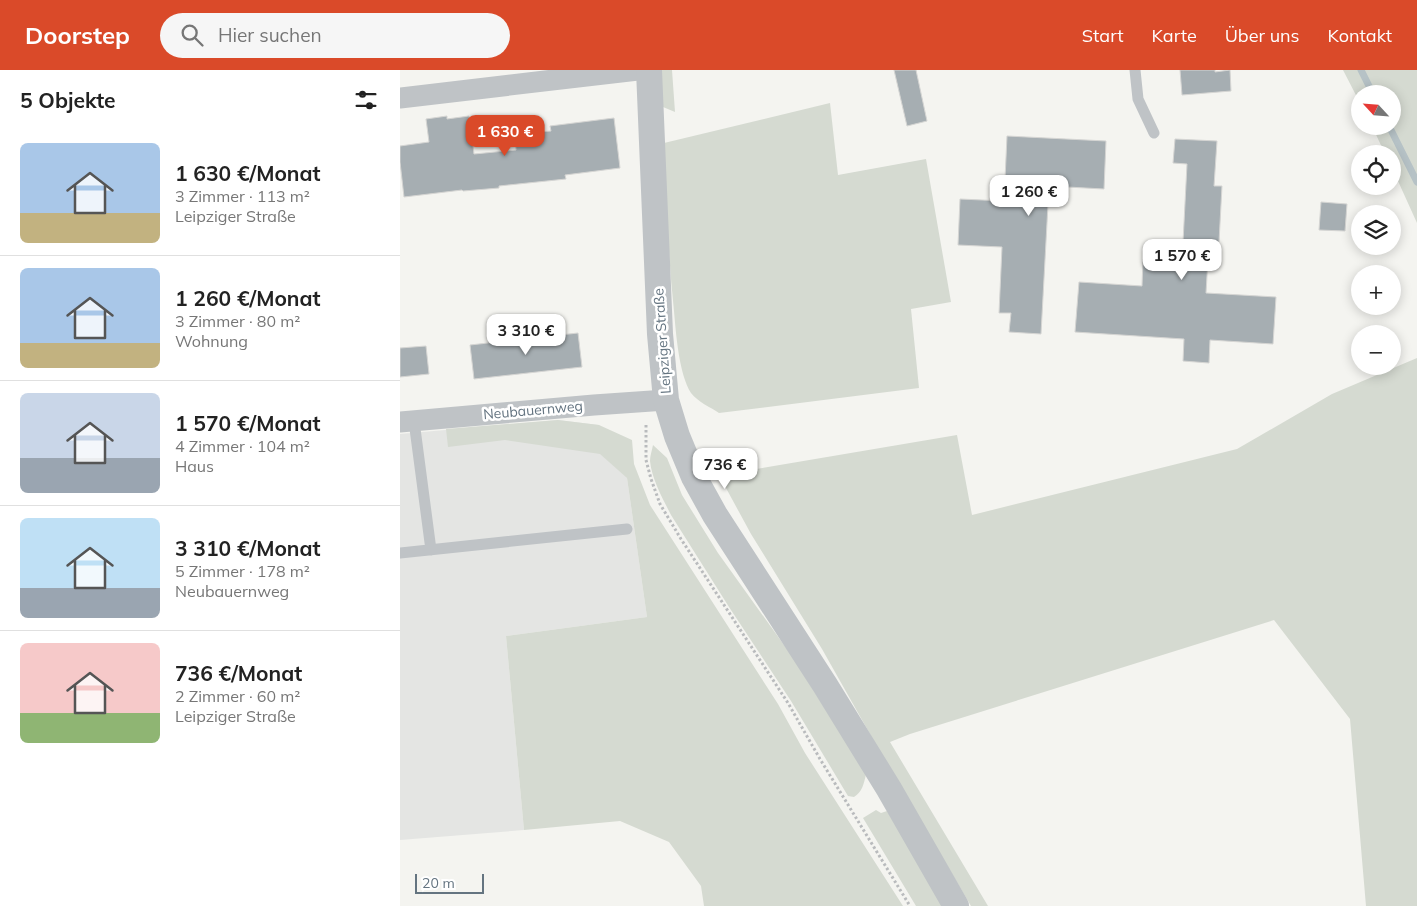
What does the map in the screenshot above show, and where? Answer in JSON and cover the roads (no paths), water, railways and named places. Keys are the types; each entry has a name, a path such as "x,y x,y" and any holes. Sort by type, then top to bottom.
{"street":[{"path":"400,98 638,70"},
{"name":"Leipziger Straße","path":"649,70 660,334 656,401 677,436 694,477 715,515 825,684 956,906"},
{"name":"Neubauernweg","path":"407,422 594,404 656,401"}],"lane":[{"path":"1135,70 1138,99 1154,133"},
{"path":"407,422 431,550"},
{"path":"400,553 627,529"}],"waterway":[{"path":"1361,70 1368,85"},
{"path":"1394,135 1417,182"}]}
